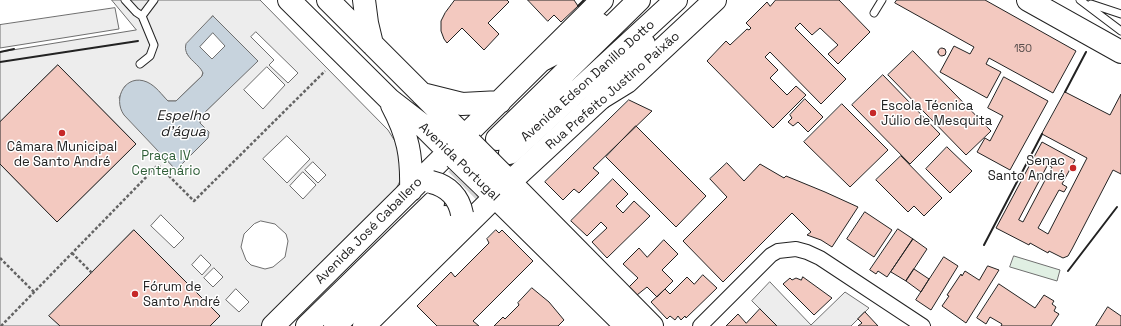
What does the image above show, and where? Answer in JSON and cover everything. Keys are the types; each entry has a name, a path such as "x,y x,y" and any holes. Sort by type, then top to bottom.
{"main road":[{"name":"Avenida Portugal","path":"289,0 390,100 421,124 626,326"},
{"name":"Avenida Portugal","path":"328,0 652,326"},
{"path":"364,0 372,44"},
{"path":"468,140 500,102 544,59 560,40 602,0"},
{"path":"1028,0 1121,52"},
{"path":"544,59 565,48 612,14 636,3"},
{"name":"Avenida Edson Danillo Dotto","path":"636,3 504,146 673,4"},
{"path":"602,98 673,4"},
{"name":"Rua Prefeito Justino Paixão","path":"506,178 602,98 627,82 706,5"},
{"path":"421,93 462,104 500,102"},
{"path":"390,100 408,141 412,165 438,202"},
{"name":"Avenida José Caballero","path":"364,326 438,202 452,155 468,140"},
{"name":"Avenida José Caballero","path":"274,326 438,202 490,193 506,178"},
{"path":"307,326 438,202"},
{"path":"335,326 438,202"}],"street":[{"path":"700,326 771,255 787,249 807,252 820,258 923,326"}],"lane":[{"path":"125,0 142,16 154,45 150,56 140,64"},
{"path":"142,16 154,0"},
{"path":"874,13 882,0"},
{"path":"1083,2 1121,14"},
{"path":"1083,2 1121,31"}],"path":[{"path":"1,326 158,165 194,201 325,71"},
{"path":"72,253 92,273"},
{"path":"0,258 34,292"}],"green space":[{"path":"1014,256 1060,270 1057,281 1010,267"}],"shaded area":[{"name":"Praça IV Centenário","path":"112,0 260,0 388,130 398,146 402,177 393,195 262,326 210,326 220,316 134,230 50,316 60,326 0,326 0,164 57,222 136,144 58,65 0,122 0,52 136,30","holes":["213,16 257,61 200,117 200,123 209,132 176,170 119,98 125,86 142,81 153,86 168,101 176,101 202,76 203,71 187,54","256,32 298,73 288,83 269,65 274,60 251,37","267,67 285,85 263,109 244,90","287,136 310,159 287,183 263,159","313,162 326,175 318,183 305,170","303,172 316,185 303,199 290,186","161,215 184,238 174,248 151,226","261,221 275,224 286,234 288,241 285,257 273,267 265,269 251,265 246,260 241,247 244,234 254,224","201,255 211,265 202,275 192,265","214,268 223,277 213,287 204,278","236,289 249,302 239,312 226,300"]},
{"path":"115,8 119,29 0,48 0,25"},
{"path":"770,282 811,325 845,292 869,308 851,326 777,326 752,301"}],"water":[{"name":"Espelho d'água","path":"213,16 258,61 200,117 200,123 209,132 208,138 176,170 124,115 121,108 120,95 127,84 139,80 147,82 153,86 168,101 176,101 202,76 203,73 186,53 186,44","holes":["213,33 225,46 212,59 200,47"]}],"building":[{"path":"455,0 507,0 509,2 488,23 499,34 484,50 462,28 447,43 444,39 441,31 441,21"},
{"path":"528,0 574,0 578,6 561,22 554,15 548,21"},
{"path":"776,0 839,0 870,32 838,64 828,54 838,45 820,28 812,35 800,23 795,28 846,79 821,104 770,52 765,57 778,70 770,78 787,95 796,86 806,95 773,128 707,61 726,41 730,45 747,29 749,30 751,28 746,23 767,2 770,6"},
{"path":"897,0 985,0 1076,51 1053,93 989,58 986,64 1001,72 987,98 940,72 954,46 970,54 974,47 895,3"},
{"path":"940,48 944,48 946,52 944,56 940,56 938,54 938,50"},
{"path":"913,51 991,131 966,155 888,75"},
{"name":"Câmara Municipal de Santo André","path":"58,65 136,144 57,222 0,164 0,122"},
{"path":"883,75 940,134 910,164 852,105"},
{"path":"1004,77 1048,101 1010,170 977,152 985,138 990,141 1003,116 988,108"},
{"name":"Senac Santo André","path":"1065,92 1110,115 1121,94 1121,174 1113,170 1072,249 1068,256 1063,258 1049,251 1048,253 1030,243 1029,245 996,228 1042,142 1075,160 1062,184 1067,187 1064,192 1059,190 1038,228 1048,234 1087,158 1042,134","holes":["1048,165 1052,167 1023,222 1019,220"]},
{"path":"805,99 823,117 808,132 798,122 793,126 788,122 792,118 790,115"},
{"path":"629,100 652,111 593,168 599,173 579,193 574,189 563,200 545,182"},
{"path":"842,104 888,150 850,187 804,142"},
{"path":"636,126 706,196 676,227 606,157"},
{"path":"947,147 972,171 950,193 926,169"},
{"path":"901,156 942,198 924,216 914,206 908,212 876,180"},
{"path":"727,163 744,181 760,164 784,178 786,176 858,207 832,247 821,240 807,235 811,232 792,213 723,282 683,241 727,197 710,179"},
{"path":"613,179 628,194 616,206 623,213 634,201 650,216 607,258 592,242 607,228 601,222 587,236 571,221"},
{"path":"865,212 892,230 874,257 847,239"},
{"path":"898,229 913,239 887,277 878,271 876,274 870,270"},
{"name":"Fórum de Santo André","path":"134,230 220,316 210,326 60,326 49,316"},
{"path":"496,230 499,233 502,230 533,261 473,321 479,326 437,326 417,306 451,272 455,277 489,243 487,239"},
{"path":"913,239 927,249 906,281 891,272"},
{"path":"664,240 678,254 662,270 673,281 657,297 647,287 637,295 629,287 638,278 623,264 639,248 647,257"},
{"path":"944,257 958,266 931,310 916,300"},
{"path":"988,266 999,270 966,323 942,306 949,296 947,295 961,274 962,276 965,271 979,280"},
{"path":"914,269 929,279 921,292 906,281"},
{"path":"703,275 717,288 686,318 685,316 681,320 678,316 675,320 670,316 667,319 651,302 665,289 670,294 687,277 694,284"},
{"path":"803,277 832,298 814,315 783,284 790,278 792,280 796,278 801,280"},
{"path":"999,284 1035,308 1044,295 1054,301 1052,304 1056,307 1054,311 1059,314 1051,326 1001,326 1002,324 990,317 986,324 977,318"},
{"path":"532,288 549,302 564,320 558,326 494,326 503,317 505,319 519,305 518,303"},
{"path":"1108,307 1121,316 1121,326 1096,326"},
{"path":"760,309 777,326 726,326 738,314 746,323"},
{"path":"865,312 878,326 858,326 862,323 858,319"}],"tunnel":[{"path":"433,203 479,156"},
{"path":"446,216 494,169"}],"wall":[{"path":"578,6 584,0"},
{"path":"0,62 138,41"},
{"path":"0,52 14,49"},
{"path":"1065,92 1086,52"},
{"path":"984,245 1042,134"},
{"path":"1068,271 1117,207"}],"place":[{"name":"Escola Técnica Júlio de Mesquita","path":"873,113"},
{"name":"Câmara Municipal de Santo André","path":"62,133"},
{"name":"Senac Santo André","path":"1073,168"},
{"name":"Fórum de Santo André","path":"135,294"}]}
